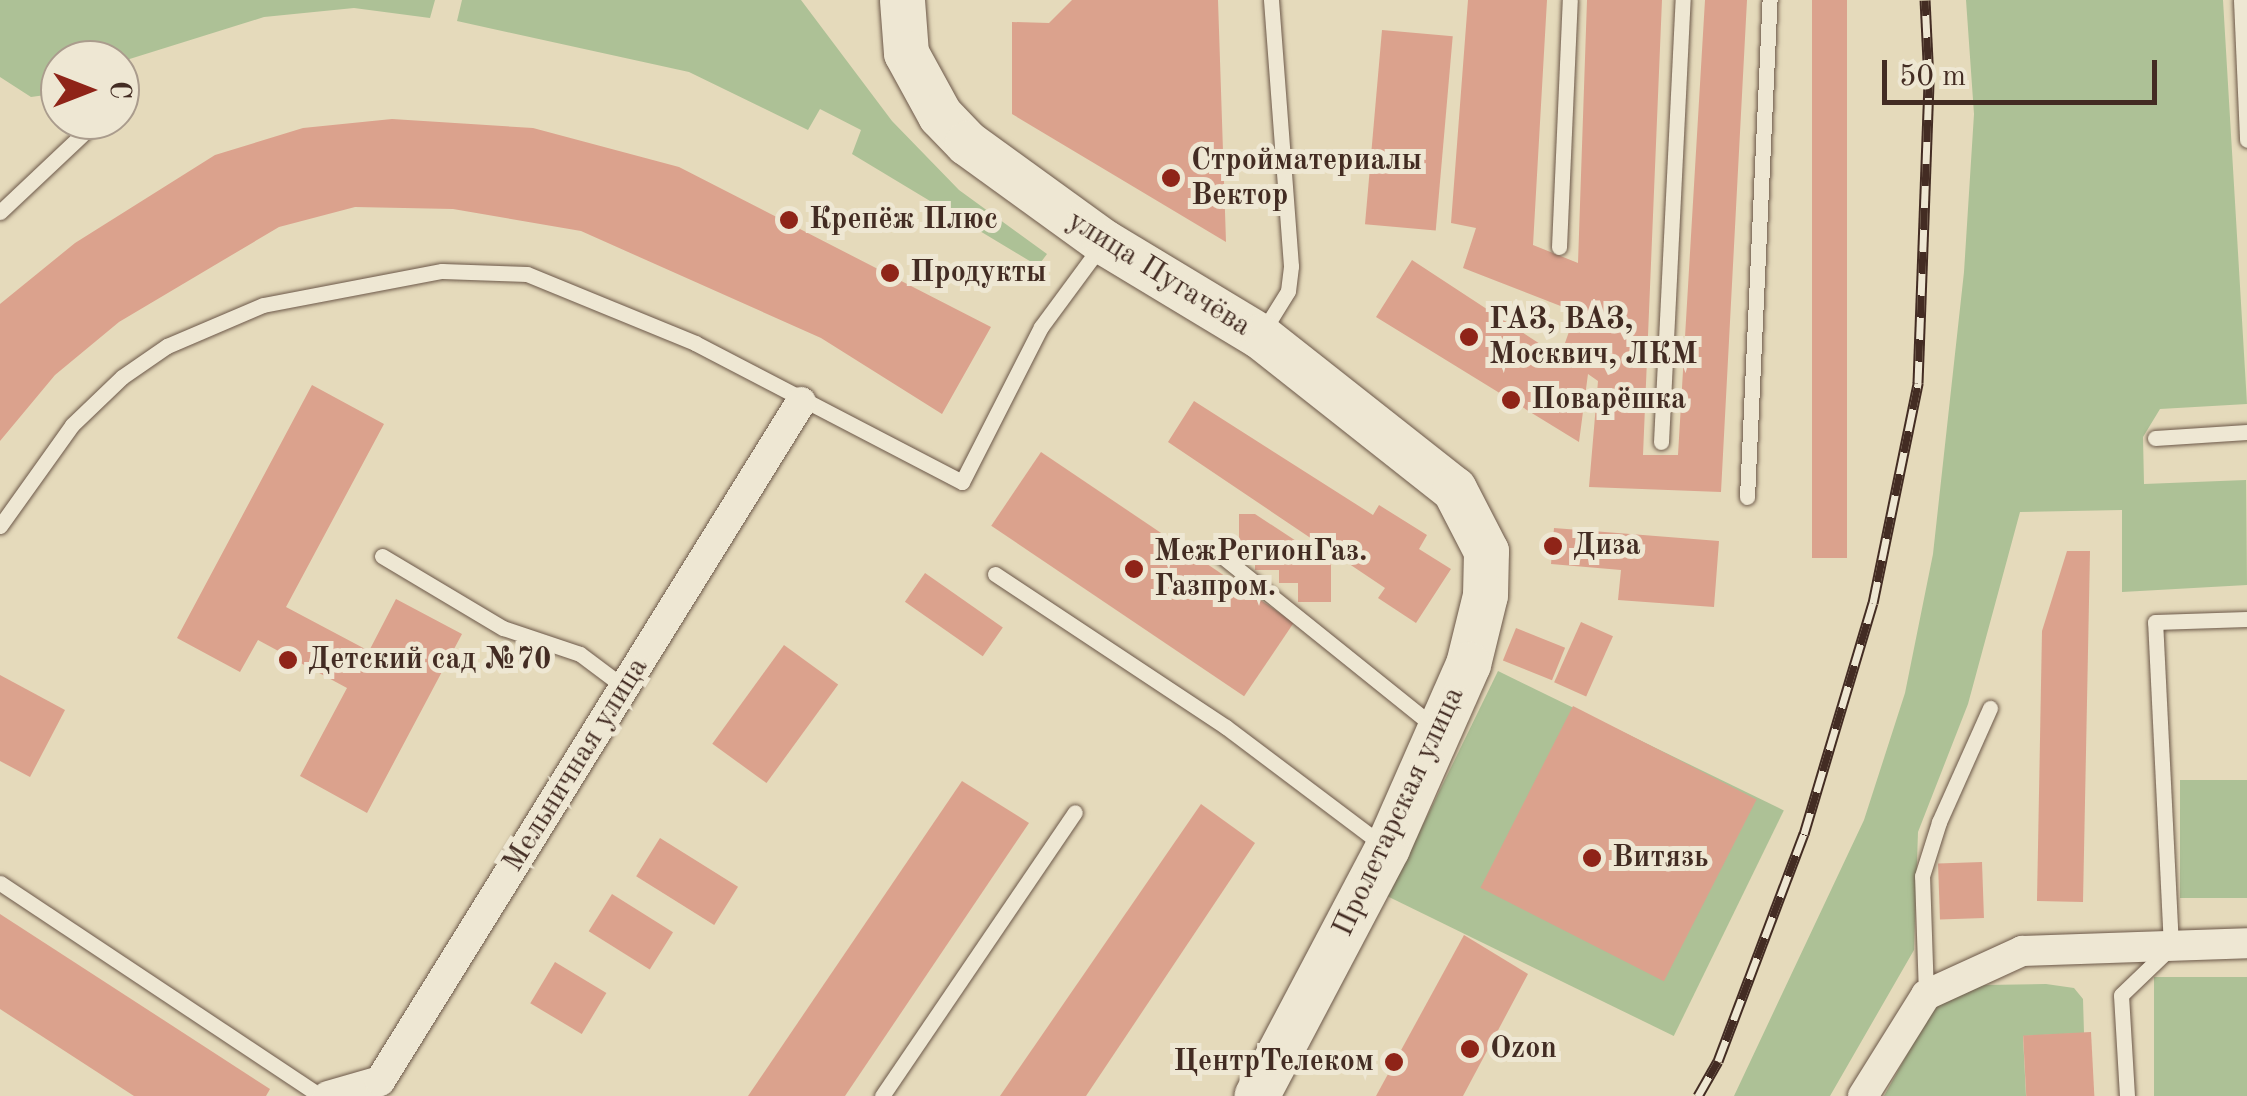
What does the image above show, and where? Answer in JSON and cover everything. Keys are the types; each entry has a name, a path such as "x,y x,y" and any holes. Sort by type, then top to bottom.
{"main road":[{"name":"улица Пугачёва","path":"902,0 906,53 940,115 1000,172 1104,242 1260,336 1454,488 1471,514"},
{"name":"Пролетарская улица","path":"1256,1096 1387,848 1468,664 1485,596 1486,550 1471,514"}],"street":[{"name":"Мельничная улица","path":"324,1096 380,1081 801,402"},
{"path":"1864,1096 1926,995 2022,951 2247,943"}],"lane":[{"path":"1260,336 1288,292 1291,266 1271,0"},
{"path":"1559,247 1570,0"},
{"path":"1660,442 1683,0"},
{"path":"1747,497 1770,0"},
{"path":"2240,0 2247,140"},
{"path":"0,212 76,140"},
{"path":"0,526 72,425 122,376 167,346 263,305 442,271 526,274 695,344 962,482 1041,327 1104,242"},
{"path":"2156,438 2247,432"},
{"path":"1218,553 1439,730"},
{"path":"382,556 503,628 580,654 624,687"},
{"path":"995,574 1226,727 1387,848"},
{"path":"2127,1096 2121,996 2172,947 2156,622 2247,619"},
{"path":"1926,995 1922,876 1939,822 1990,708"},
{"path":"882,1096 1075,812"},
{"path":"0,883 324,1096"}],"green space":[{"path":"0,0 435,0 430,18 354,8 264,17 140,56 140,40 40,40 40,96 31,97 0,77"},
{"path":"462,0 801,0 892,121 959,190 1047,254 1038,266 852,154 861,130 820,109 808,130 689,72 457,21"},
{"path":"1966,0 2223,0 2247,404 2160,409 2143,437 2144,484 2246,480 2247,585 2122,592 2122,510 2020,512 1968,704 1918,832 1914,950 1830,1096 1734,1096 1864,820 1905,693 1933,554 1964,272 1974,114"},
{"name":"Витязь","path":"1498,671 1784,810 1674,1036 1388,897"},
{"path":"2180,780 2247,780 2247,898 2180,898"},
{"path":"2154,977 2247,977 2247,1096 2154,1096"},
{"path":"2046,984 2074,988 2083,999 2084,1033 2023,1036 2026,1096 1884,1096 1929,1015 1950,994 1985,985"}],"building":[{"name":"Стройматериалы Вектор","path":"1072,0 1218,0 1226,242 1012,114 1012,22 1049,23"},
{"path":"1468,0 1547,0 1533,245 1578,263 1587,0 1662,0 1643,455 1678,455 1705,0 1747,0 1721,492 1589,487 1598,381 1588,374 1579,442 1376,317 1412,260 1560,357 1576,312 1463,268 1476,228 1451,223"},
{"path":"1812,0 1847,0 1847,558 1812,558"},
{"path":"1382,30 1453,36 1436,230 1365,224"},
{"path":"392,119 533,128 679,167 991,327 942,414 821,338 581,231 453,209 355,207 279,227 119,322 55,375 0,441 0,304 75,243 215,155 303,128"},
{"path":"312,385 384,424 286,607 369,651 396,599 462,634 367,813 300,776 347,688 258,640 240,672 177,638"},
{"path":"1194,401 1373,515 1379,505 1427,535 1419,549 1451,569 1416,623 1378,598 1385,588 1168,442"},
{"name":"МежРегионГаз. Газпром.","path":"1041,452 1294,623 1244,696 991,526"},
{"path":"1239,514 1255,514 1331,564 1331,602 1298,602 1298,583 1279,583 1279,570 1255,570 1255,556 1239,556"},
{"path":"1554,528 1719,541 1714,607 1618,600 1621,570 1551,564"},
{"path":"2067,551 2090,551 2083,902 2037,901 2042,631"},
{"path":"925,573 1003,627 983,656 905,602"},
{"path":"1581,622 1613,636 1586,697 1554,682"},
{"path":"1516,628 1565,648 1552,680 1503,660"},
{"path":"784,645 838,684 766,783 712,744"},
{"path":"0,675 65,710 30,777 0,761"},
{"path":"1573,706 1757,800 1664,981 1480,888"},
{"path":"962,781 1029,823 845,1096 748,1096"},
{"path":"1201,804 1255,843 1086,1096 1000,1096"},
{"path":"660,838 738,887 714,925 636,876"},
{"path":"1982,862 1984,918 1940,920 1938,864"},
{"path":"612,894 673,932 650,969 589,931"},
{"path":"0,914 270,1089 266,1096 134,1096 0,1009"},
{"path":"1464,935 1528,974 1463,1096 1376,1096"},
{"path":"555,962 606,993 582,1034 530,1003"},
{"path":"2091,1032 2094,1096 2026,1096 2023,1036"}],"railway":[{"path":"1698,1096 1718,1061 1804,834 1873,603 1918,383 1929,81 1925,0"}],"place":[{"name":"Стройматериалы Вектор","path":"1171,178"},
{"name":"Крепёж Плюс","path":"789,220"},
{"name":"Продукты","path":"890,273"},
{"name":"ГАЗ, ВАЗ, Москвич, ЛКМ","path":"1469,337"},
{"name":"Поварёшка","path":"1511,400"},
{"name":"Диза","path":"1553,546"},
{"name":"МежРегионГаз. Газпром.","path":"1134,569"},
{"name":"Детский сад №70","path":"288,660"},
{"name":"Витязь","path":"1592,858"},
{"name":"Ozon","path":"1470,1049"},
{"name":"ЦентрТелеком","path":"1394,1062"}]}
